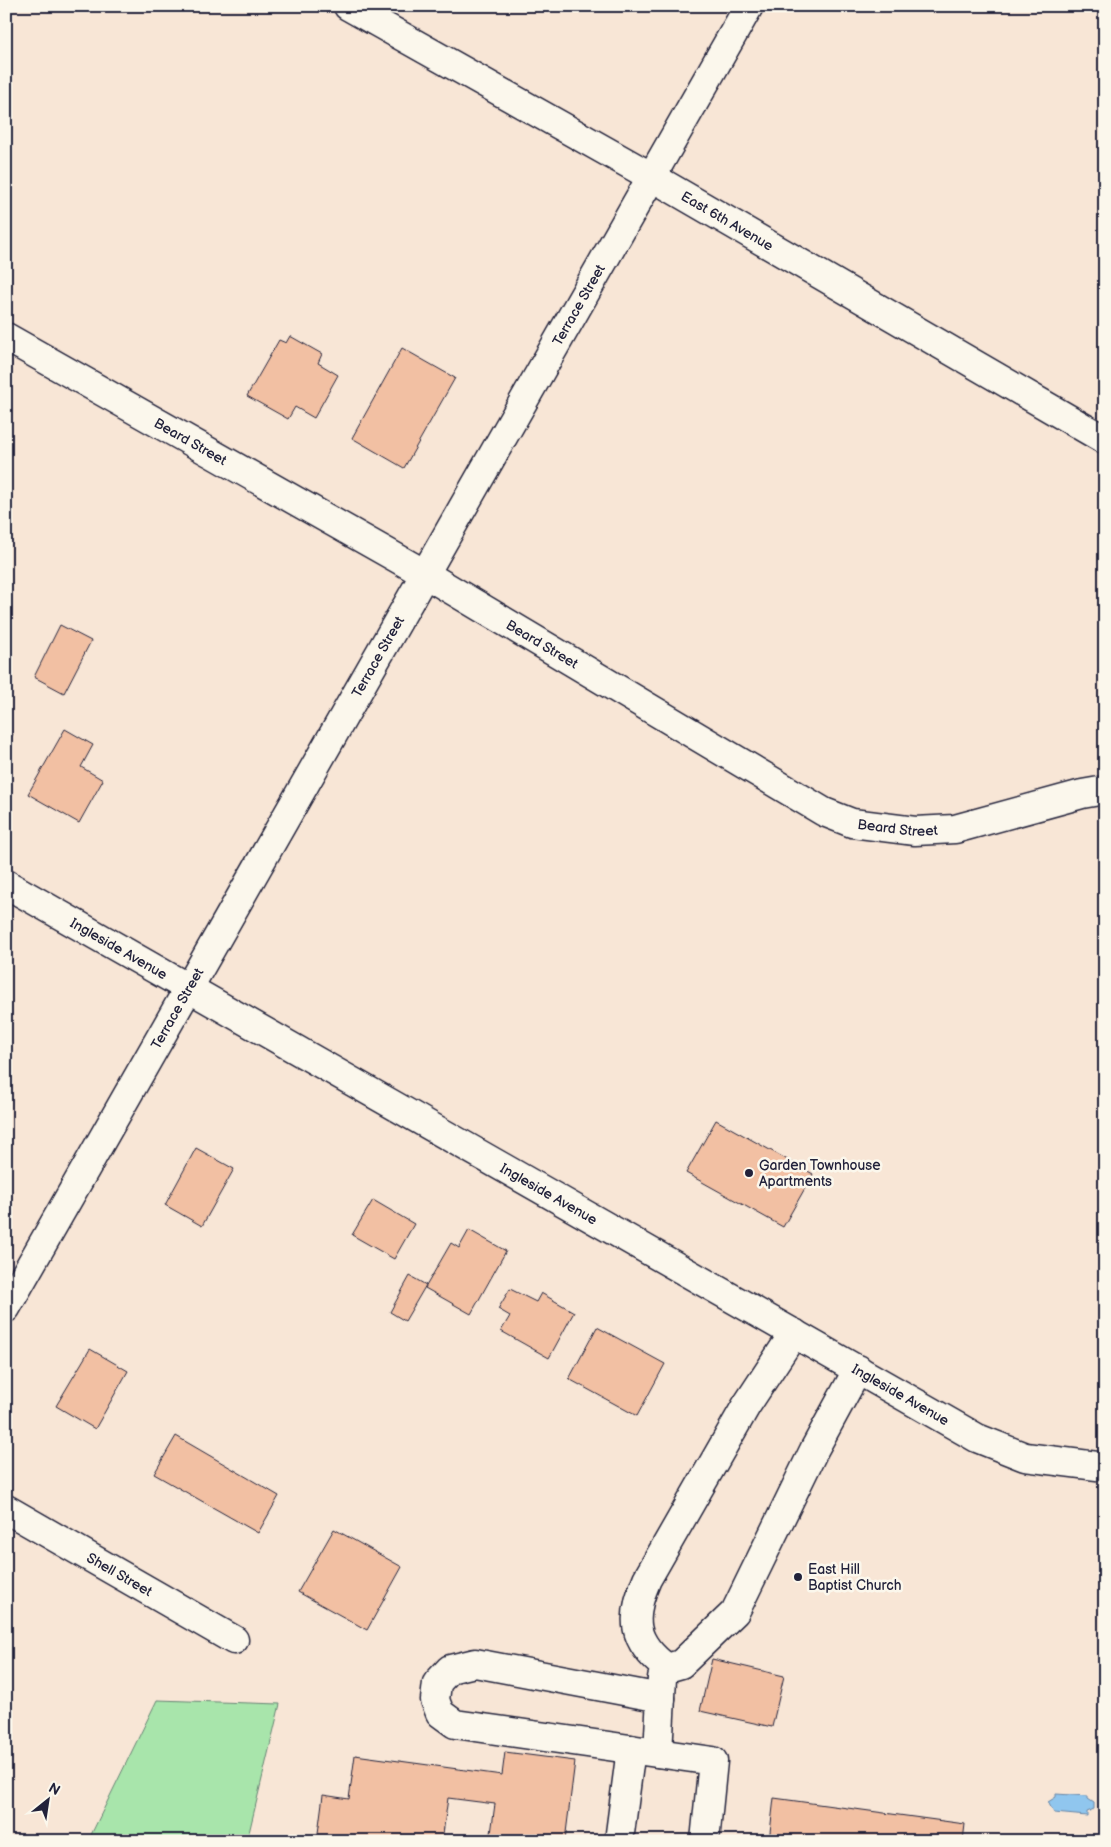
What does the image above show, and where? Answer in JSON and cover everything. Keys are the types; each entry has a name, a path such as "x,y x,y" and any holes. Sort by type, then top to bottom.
{"street":[{"name":"East 6th Avenue","path":"348,6 652,177 1105,440"},
{"name":"Terrace Street","path":"6,1308 750,6"},
{"name":"Beard Street","path":"6,337 425,574 824,812 852,823 915,831 955,829 1082,794 1105,790"},
{"name":"Ingleside Avenue","path":"6,884 977,1438 1025,1457 1076,1465 1105,1467"},
{"path":"794,1333 746,1406 647,1579 637,1601 638,1637 651,1656 667,1668 682,1664 735,1612 815,1448 858,1369"},
{"name":"Shell Street","path":"6,1509 234,1640"},
{"path":"661,1698 475,1663 450,1669 437,1682 435,1700 440,1713 455,1724 713,1760 705,1841"},
{"path":"658,1753 663,1664"},
{"path":"619,1841 631,1749"}],"green space":[{"path":"157,1700 280,1704 247,1841 88,1841"}],"water":[{"path":"1056,1794 1088,1796 1088,1799 1094,1803 1094,1809 1087,1812 1087,1816 1054,1813 1048,1802 1056,1797"}],"building":[{"path":"290,336 322,354 318,363 338,375 314,418 295,407 288,419 247,396 279,340 286,343"},
{"path":"402,348 455,378 404,468 352,438"},
{"path":"60,625 91,641 64,693 34,677"},
{"path":"65,729 93,745 81,767 103,780 79,823 28,794"},
{"path":"6,730 13,734 6,746"},
{"name":"Garden Townhouse Apartments","path":"716,1120 813,1174 783,1227 686,1173"},
{"path":"196,1148 234,1169 202,1226 165,1205"},
{"path":"373,1200 414,1224 394,1259 352,1235"},
{"path":"469,1230 506,1251 471,1314 425,1288 451,1243 459,1248"},
{"path":"410,1276 426,1285 405,1321 390,1312"},
{"path":"510,1289 536,1302 541,1293 574,1312 549,1358 501,1331 510,1316 498,1309"},
{"path":"597,1327 665,1364 637,1416 569,1379"},
{"path":"90,1349 128,1371 95,1429 56,1406"},
{"path":"176,1436 279,1496 258,1533 154,1474"},
{"path":"334,1529 402,1567 367,1630 298,1592"},
{"path":"712,1659 784,1676 772,1727 700,1711"},
{"path":"505,1752 575,1761 565,1841 490,1841 495,1804 448,1798 442,1841 317,1841 323,1795 349,1799 355,1755 502,1775"},
{"path":"774,1798 965,1824 963,1841 769,1841"}],"place":[{"name":"Garden Townhouse Apartments","path":"749,1173"},
{"name":"East Hill Baptist Church","path":"798,1577"}]}
